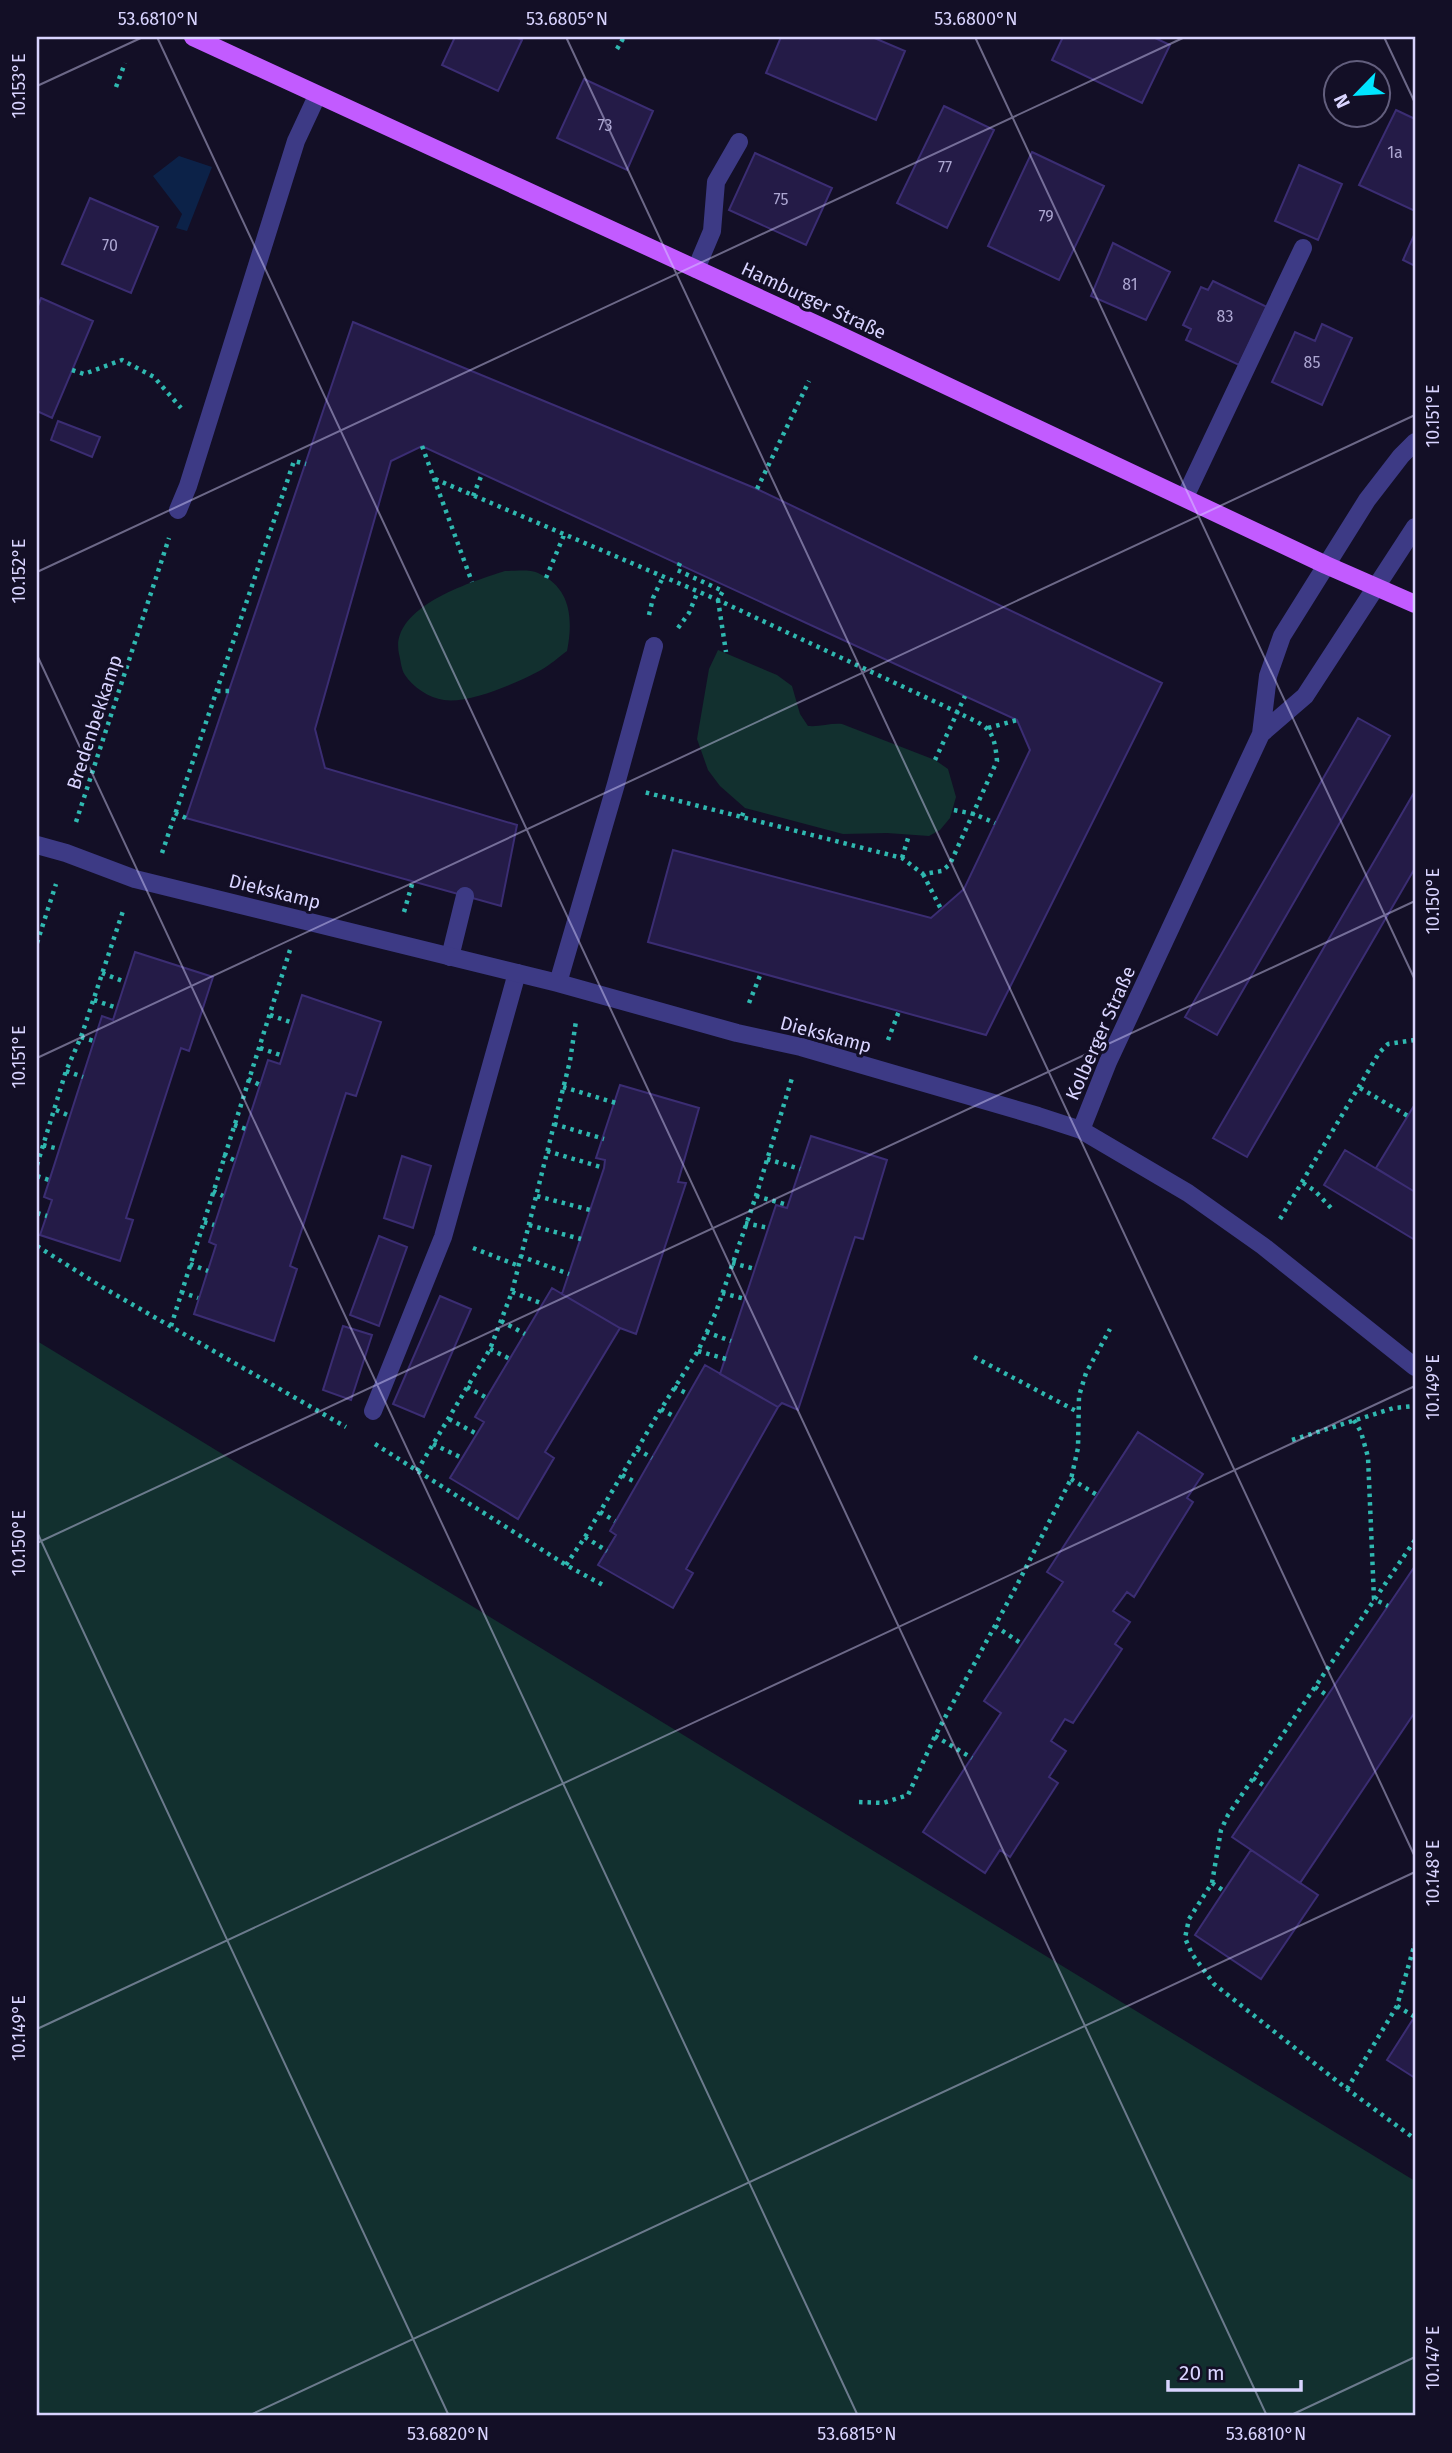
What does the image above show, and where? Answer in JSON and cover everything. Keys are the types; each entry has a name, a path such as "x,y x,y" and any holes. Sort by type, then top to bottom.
{"main road":[{"name":"Hamburger Straße","path":"193,37 1415,604"}],"street":[{"path":"178,510 204,436 296,141 317,96"},
{"path":"696,269 712,231 716,182 739,142"},
{"path":"1185,497 1303,248"},
{"name":"Kolberger Straße","path":"1415,442 1367,500 1282,636 1268,676 1261,734 1108,1062 1081,1130 1188,1193 1263,1246 1415,1367"},
{"name":"Kolberger Straße","path":"1261,734 1305,696 1415,527"},
{"path":"558,983 617,785 654,646"},
{"name":"Diekskamp","path":"37,845 143,881 582,989 737,1033 801,1048 1081,1130"},
{"path":"450,957 465,896"},
{"path":"373,1411 443,1237 517,973"}],"path":[{"path":"617,49 624,37"},
{"path":"116,87 125,63"},
{"path":"72,370 84,374 122,360 154,377 204,436"},
{"path":"757,489 808,381"},
{"path":"422,446 472,582"},
{"path":"37,1165 66,1071 81,1037 102,974 175,813 294,461 306,464"},
{"path":"473,495 482,474"},
{"path":"435,479 718,600 988,728 996,744 998,761 950,864 942,871 923,874"},
{"name":"Bredenbekkamp","path":"37,943 178,510"},
{"path":"546,579 564,535"},
{"path":"680,563 677,570 723,591 718,600 726,652"},
{"path":"663,577 653,598 647,625 654,646 674,634 689,613 698,592"},
{"path":"217,691 229,691"},
{"path":"935,760 965,696"},
{"path":"988,728 1017,720"},
{"path":"617,785 902,858 923,874 941,909"},
{"path":"742,816 744,808"},
{"path":"954,810 974,814 995,823"},
{"path":"175,813 186,818"},
{"path":"902,858 909,835"},
{"path":"171,1326 299,919"},
{"path":"102,974 125,982"},
{"path":"417,1471 491,1349 512,1292 563,1087 582,989"},
{"path":"94,1000 117,1008"},
{"path":"270,1015 293,1023"},
{"path":"81,1037 94,1041"},
{"path":"1263,1246 1379,1053 1388,1044 1415,1040"},
{"path":"260,1048 283,1056"},
{"path":"566,1565 698,1351 722,1293 756,1196 801,1048"},
{"path":"66,1071 83,1077"},
{"path":"248,1079 260,1085"},
{"path":"563,1087 615,1104"},
{"path":"1360,1088 1408,1116"},
{"path":"56,1110 70,1116"},
{"path":"554,1124 604,1139"},
{"path":"234,1125 246,1129"},
{"path":"43,1145 59,1149"},
{"path":"547,1152 604,1168"},
{"path":"223,1155 236,1161"},
{"path":"767,1159 800,1169"},
{"path":"37,1176 49,1180"},
{"path":"1303,1183 1332,1209"},
{"path":"213,1191 223,1196"},
{"path":"537,1196 590,1210"},
{"path":"756,1196 788,1205"},
{"path":"37,1213 47,1216"},
{"path":"204,1222 214,1226"},
{"path":"745,1223 769,1228"},
{"path":"529,1225 581,1239"},
{"path":"443,1237 519,1266"},
{"path":"37,1246 291,1398 351,1430"},
{"path":"520,1256 569,1274"},
{"path":"190,1264 208,1271"},
{"path":"732,1264 755,1269"},
{"path":"181,1292 198,1298"},
{"path":"512,1292 543,1304"},
{"path":"722,1293 745,1298"},
{"path":"501,1321 525,1334"},
{"path":"859,1802 883,1803 908,1795 935,1736 1071,1479 1078,1448 1079,1396 1086,1373 1110,1329"},
{"path":"706,1332 731,1341"},
{"path":"491,1349 510,1359"},
{"path":"698,1351 726,1359"},
{"path":"974,1357 1078,1412"},
{"path":"467,1387 487,1398"},
{"path":"674,1387 688,1394"},
{"path":"1292,1440 1394,1408 1415,1406"},
{"path":"661,1409 675,1417"},
{"path":"449,1419 477,1434"},
{"path":"1354,1420 1361,1432 1368,1457 1374,1599"},
{"path":"369,1440 566,1565 603,1585"},
{"path":"433,1444 462,1458"},
{"path":"637,1450 652,1458"},
{"path":"622,1475 637,1483"},
{"path":"1071,1479 1097,1495"},
{"path":"600,1512 615,1521"},
{"path":"585,1537 607,1551"},
{"path":"1415,1540 1228,1815 1221,1830 1212,1883 1189,1919 1185,1938 1192,1954 1214,1984 1415,2139"},
{"path":"1374,1599 1388,1606"},
{"path":"995,1626 1022,1644"},
{"path":"1315,1688 1328,1696"},
{"path":"935,1736 972,1758"},
{"path":"1253,1778 1266,1787"},
{"path":"1212,1883 1224,1891"},
{"path":"1347,2089 1397,2007 1415,1943"},
{"path":"1397,2007 1415,2017"}],"green space":[{"path":"505,571 535,572 558,587 568,606 570,628 567,651 532,675 467,699 438,699 417,688 404,673 399,654 399,637 407,623 419,610 436,599"},
{"path":"718,650 777,675 792,686 800,714 808,726 842,724 935,760 948,769 956,797 950,818 940,830 929,836 843,834 745,808 720,786 708,770 697,739 709,669"},
{"path":"37,1341 1415,2181 1415,2416 37,2416"}],"water":[{"path":"179,156 212,167 187,231 176,228 182,214 153,176"}],"building":[{"path":"455,37 515,37 522,40 498,91 442,65"},
{"path":"781,37 872,37 905,51 876,120 766,73"},
{"path":"1063,37 1153,37 1170,45 1142,103 1052,60"},
{"path":"584,79 653,111 627,170 557,138"},
{"path":"944,106 994,130 947,228 897,203"},
{"path":"1396,110 1415,119 1415,211 1359,185 1386,130 1392,130 1392,118"},
{"path":"1032,152 1104,186 1059,280 988,246"},
{"path":"755,153 832,188 806,245 729,210"},
{"path":"1299,165 1342,184 1318,240 1275,221"},
{"path":"90,198 158,227 131,293 62,264"},
{"path":"1415,233 1415,266 1403,260"},
{"path":"1113,243 1170,272 1146,320 1091,296"},
{"path":"1213,281 1267,307 1239,365 1186,340 1191,329 1183,325 1201,287 1208,290"},
{"path":"41,298 93,321 52,418 37,411 37,309"},
{"path":"353,322 757,489 1162,683 986,1035 648,942 673,850 931,918 964,889 1030,750 1017,720 422,446 391,461 315,729 325,768 517,825 501,906 186,818"},
{"path":"1322,324 1352,338 1322,405 1272,382 1295,332 1315,341"},
{"path":"58,421 100,437 92,457 51,440"},
{"path":"1358,718 1390,736 1217,1035 1185,1017"},
{"path":"1415,791 1415,868 1247,1157 1213,1138"},
{"path":"135,952 213,977 189,1051 181,1048 126,1218 133,1220 120,1261 40,1235 52,1200 44,1197 102,1016 113,1020"},
{"path":"302,995 381,1022 356,1096 346,1093 290,1266 297,1269 274,1341 194,1314 216,1245 209,1242 268,1060 280,1064"},
{"path":"620,1085 699,1108 678,1182 686,1183 636,1334 620,1328 562,1294 604,1168 605,1160 596,1158"},
{"path":"1415,1104 1415,1192 1376,1168"},
{"path":"811,1136 887,1160 863,1239 855,1237 798,1410 782,1403 778,1407 720,1374 776,1205 787,1208"},
{"path":"1345,1150 1415,1192 1415,1240 1324,1185"},
{"path":"402,1156 431,1166 413,1228 384,1218"},
{"path":"379,1236 407,1247 379,1326 350,1315"},
{"path":"552,1288 620,1328 545,1452 554,1458 518,1519 450,1478 484,1422 475,1417"},
{"path":"440,1296 471,1309 424,1417 393,1404"},
{"path":"343,1326 372,1335 351,1400 323,1390"},
{"path":"705,1365 778,1407 686,1569 693,1573 673,1608 598,1565 616,1535 610,1531"},
{"path":"1138,1432 1203,1474 1187,1498 1193,1502 1134,1597 1127,1592 1113,1611 1130,1622 1115,1644 1122,1649 1073,1723 1065,1719 1051,1741 1066,1751 1049,1777 1058,1783 1010,1857 1000,1850 985,1873 923,1832 1001,1713 984,1701 1063,1582 1047,1572"},
{"path":"1415,1566 1415,1712 1300,1883 1232,1837"},
{"path":"1251,1850 1318,1895 1261,1979 1195,1935"},
{"path":"1415,2016 1415,2078 1387,2060"}]}
